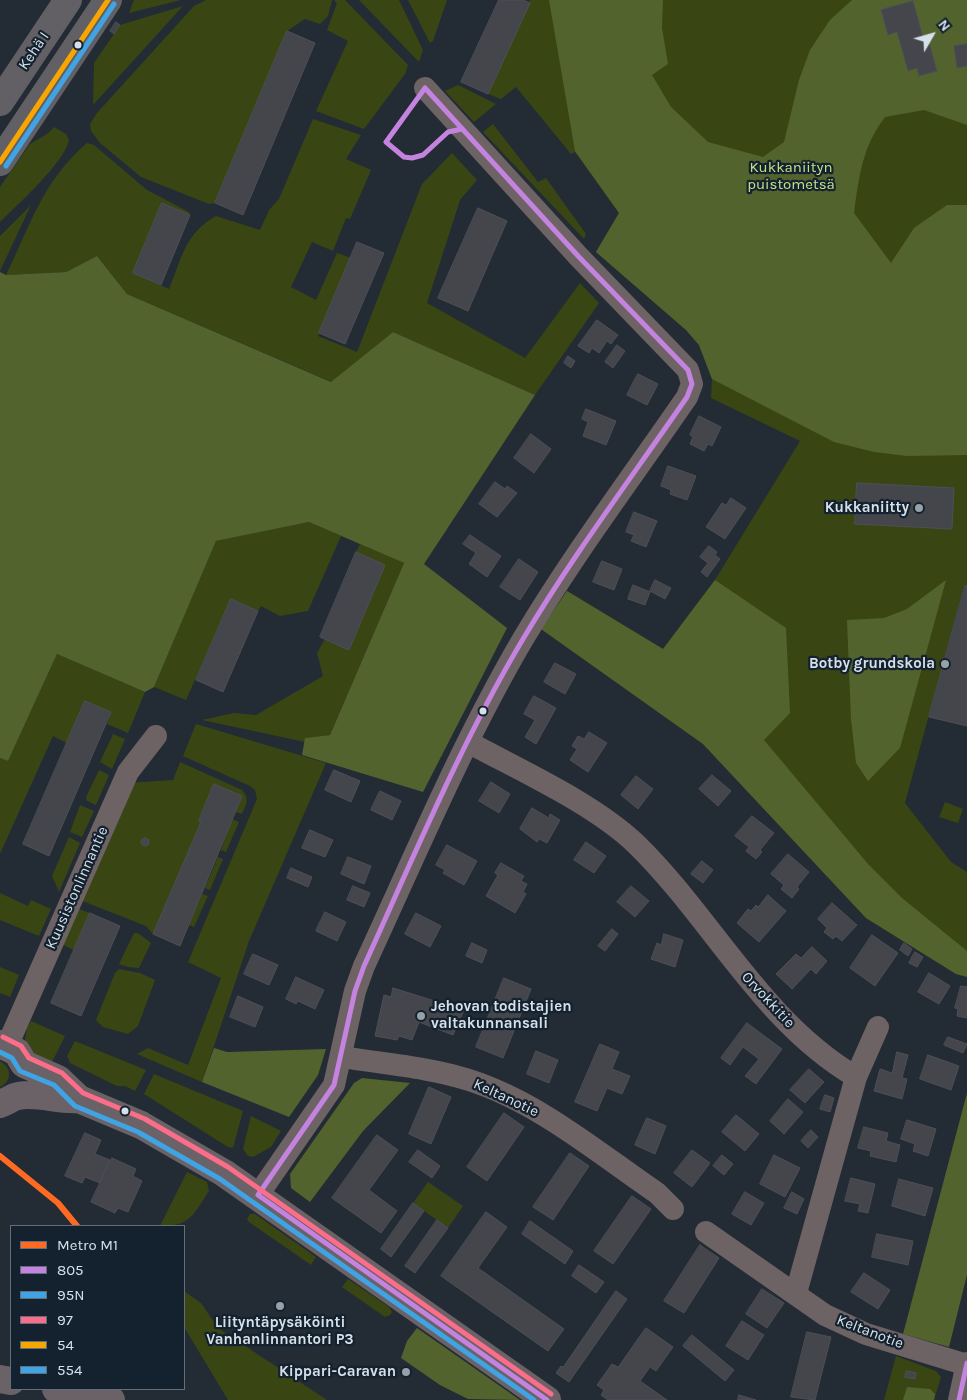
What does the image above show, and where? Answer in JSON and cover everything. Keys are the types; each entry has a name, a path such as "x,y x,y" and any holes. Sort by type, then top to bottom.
{"highway":[{"name":"Kehä I","path":"0,102 68,0"},
{"path":"0,162 108,0"}],"main road":[{"path":"11,1051 58,1079 79,1100"},
{"path":"4,1105 42,1095 64,1100 79,1100 141,1125 171,1140 258,1195 548,1400"},
{"path":"61,1390 111,1400"}],"street":[{"path":"258,1195 334,1085 342,1057 355,991 364,966 468,742 519,647 544,606 687,396 692,384 688,370 669,348 579,257 424,88"},
{"name":"Kuusistonlinnantie","path":"4,1105 25,1078 11,1051 128,772 156,736"},
{"name":"Orvokkitie","path":"468,742 575,801 635,843 743,974 813,1048 856,1077"},
{"path":"796,1293 856,1077 878,1028"},
{"name":"Keltanotie","path":"342,1057 434,1071 470,1081 512,1097 538,1112 657,1193 673,1209"},
{"name":"Keltanotie","path":"706,1232 825,1315 848,1327 967,1364"},
{"path":"962,1397 967,1364"}],"green space":[{"path":"134,0 181,0 129,13"},
{"path":"206,0 332,0 328,16 320,24 305,19 287,31 215,203 209,204 141,177 100,143 91,131 90,124 97,113 194,6"},
{"path":"334,0 345,0 408,65 405,74 364,129 316,111 348,41 327,30 337,3"},
{"path":"359,0 399,0 423,50 419,62"},
{"path":"408,0 447,0 433,41 430,43"},
{"name":"Kukkaniityn puistometsä","path":"530,0 967,0 967,586 964,586 905,803 951,862 967,872 967,977 956,974 866,918 703,744 541,629 567,591 663,649 715,580 800,441 711,398 712,379 699,345 686,330 596,252 619,213 575,152 571,154 516,87 501,99 488,94"},
{"path":"549,0 663,0 662,28 668,64 652,75 671,107 708,142 763,157 784,142 799,80 810,50 830,20 852,0 967,0 967,125 924,110 885,117 877,128 866,151 854,213 891,263 914,228 947,205 967,205 967,455 907,456 874,452 834,442 712,379 699,345 686,330 596,252 619,213 575,151"},
{"path":"183,6 93,105 94,63 120,25"},
{"path":"458,85 496,104 474,122 445,91"},
{"path":"313,119 361,135 346,159 371,170 350,219 346,218 333,251 312,242 291,287 316,300 337,253 351,258 318,336 357,352 422,184 452,153 477,180 460,200 427,303 525,358 580,283 599,303 535,395 393,332 332,382 127,294 97,256 66,272 6,275 48,188 72,158 87,143 94,145 147,190 189,212 190,215 162,203 133,273 169,289 181,257 191,238 197,230 216,216 260,230 269,210 279,199"},
{"path":"493,124 538,182 546,178 586,234 584,239 483,132"},
{"path":"54,127 66,134 69,140 66,149 50,171 0,222 0,187 30,144 47,134"},
{"path":"31,205 0,271 0,236"},
{"path":"97,256 127,294 331,382 393,332 535,395 424,564 507,628 423,792 302,755 305,738 330,735 404,563 309,522 216,541 154,687 145,692 57,654 8,761 0,758 0,272 6,275 66,272"},
{"path":"309,522 341,536 308,611 280,616 261,606 258,611 231,599 186,700 154,687 216,541"},
{"path":"360,544 404,563 330,735 306,738 305,742 202,720 234,713 256,715 323,676 317,653 325,639 349,650 385,565 356,552"},
{"path":"715,580 786,628 790,713 764,740 868,864 902,898 967,951 967,977 956,974 866,918 703,744 541,629 567,591 663,649"},
{"path":"946,580 900,748 868,781 856,763 851,719 847,620 884,618 907,609"},
{"path":"57,654 145,692 128,733 107,724 111,712 85,701 67,743 53,736 0,854 0,758 8,761"},
{"path":"196,724 326,763 249,941 202,1082 137,1054 148,1048 188,1065 221,978 188,962 257,799 255,790 250,786 183,756"},
{"path":"113,734 125,739 112,769 100,762"},
{"path":"180,762 242,790 246,796 246,802 242,814 235,812 242,796 214,785 199,820 201,822 153,934 146,926 80,900 129,783 173,780"},
{"path":"99,770 109,775 96,805 87,801 86,797"},
{"path":"945,802 963,809 958,823 939,817"},
{"path":"80,805 94,811 82,837 70,832"},
{"path":"232,819 239,822 226,852 221,850"},
{"path":"69,837 80,843 59,892 52,876"},
{"path":"218,857 223,859 210,890 205,888"},
{"path":"0,893 28,906 31,900 51,909 39,936 0,920"},
{"path":"202,894 208,896 194,927 189,925"},
{"path":"76,908 90,913 74,950 61,944"},
{"path":"134,933 138,933 151,943 139,968 119,964"},
{"path":"0,967 19,975 10,997 0,993"},
{"path":"119,969 140,973 155,980 138,1026 128,1034 103,1027 96,1020 115,973"},
{"path":"31,1021 65,1036 48,1070 24,1045 27,1028"},
{"path":"75,1041 146,1070 135,1091 125,1086 117,1086 70,1063 67,1056"},
{"path":"214,1048 227,1052 326,1049 318,1075 289,1117 202,1082"},
{"path":"0,1061 7,1067 9,1074 7,1081 0,1087"},
{"path":"154,1074 243,1111 233,1148 228,1147 144,1094"},
{"path":"362,1078 410,1083 363,1131 310,1202 291,1188 290,1174 354,1083"},
{"path":"967,1093 967,1275 949,1347 903,1334"},
{"path":"251,1116 281,1131 271,1147 253,1157 248,1156 243,1149"},
{"path":"187,1172 207,1182 209,1191 190,1218 178,1224 160,1225"},
{"path":"428,1182 463,1206 448,1228 413,1203"},
{"path":"250,1214 255,1214 316,1257 311,1265 249,1222 247,1219"},
{"path":"348,1279 389,1307 392,1312 390,1315 385,1317 342,1287"},
{"path":"185,1292 201,1303 218,1328 327,1400 228,1400 185,1329"},
{"path":"417,1328 520,1400 468,1399 440,1385 401,1358 407,1341"},
{"path":"896,1356 936,1371 941,1377 934,1400 884,1400"},
{"path":"907,1387 930,1389 935,1394 934,1400 903,1400"}],"building":[{"path":"499,0 523,0 530,3 488,94 461,82"},
{"path":"913,1 923,37 927,35 937,71 919,76 917,68 908,71 897,32 888,35 881,10"},
{"path":"116,22 120,25 114,34 110,31"},
{"path":"287,31 315,43 243,215 215,203"},
{"path":"967,44 967,66 957,68 954,46"},
{"path":"162,203 190,215 161,285 133,273"},
{"path":"478,208 507,221 468,311 438,298"},
{"path":"357,242 384,253 345,344 319,333"},
{"path":"597,320 618,335 611,344 607,341 599,353 592,348 589,353 578,346"},
{"path":"617,345 625,351 613,368 605,362"},
{"path":"568,356 575,361 571,368 564,363"},
{"path":"638,374 658,384 647,405 627,395"},
{"path":"586,409 616,421 606,445 583,436 588,422 582,419"},
{"path":"699,416 721,427 712,446 708,444 704,451 690,444 693,437 690,435"},
{"path":"531,434 551,449 534,473 514,458"},
{"path":"668,466 696,476 687,500 670,494 671,490 661,486"},
{"path":"495,482 505,489 507,486 517,493 497,517 479,504"},
{"path":"857,483 954,488 952,529 855,524"},
{"path":"731,498 746,508 725,539 706,527 722,503 726,505"},
{"path":"634,512 657,521 646,547 631,541 634,535 626,532"},
{"path":"470,535 501,556 487,577 469,564 476,553 463,544"},
{"path":"709,546 717,552 715,555 720,559 707,577 701,572 708,563 700,557"},
{"path":"356,552 385,565 349,650 320,637"},
{"path":"519,559 538,572 520,600 500,587"},
{"path":"602,561 622,569 614,590 593,582"},
{"path":"655,580 671,588 665,599 650,591"},
{"path":"633,585 650,592 645,605 628,599"},
{"path":"965,586 967,586 967,726 929,717"},
{"path":"231,599 258,611 223,692 196,680"},
{"path":"555,663 576,674 565,694 544,682"},
{"path":"534,696 556,708 536,744 525,737 535,720 524,714"},
{"path":"85,701 111,712 49,856 23,844"},
{"path":"589,732 607,743 588,772 570,760 577,749 572,746 578,736 584,739"},
{"path":"334,770 360,781 351,802 325,790"},
{"path":"712,775 731,791 718,806 699,789"},
{"path":"636,776 653,789 638,809 621,795"},
{"path":"491,782 510,794 499,813 479,801"},
{"path":"214,784 242,796 180,946 153,934 201,822 199,821"},
{"path":"380,791 401,801 392,820 371,810"},
{"path":"532,808 549,818 550,814 560,820 547,843 539,839 537,842 520,829"},
{"path":"752,816 774,833 760,850 762,852 756,859 746,851 749,847 735,836"},
{"path":"310,830 333,840 325,857 302,848"},
{"path":"145,838 149,842 145,846 141,842"},
{"path":"586,842 606,856 594,873 574,860"},
{"path":"447,845 477,861 464,885 443,873 445,870 436,865"},
{"path":"788,854 809,872 797,887 799,889 792,898 781,889 784,885 771,874"},
{"path":"348,857 371,866 364,884 341,874"},
{"path":"702,861 713,870 703,883 691,874"},
{"path":"501,863 524,876 521,881 527,884 523,892 526,894 515,913 486,896 498,875 495,873"},
{"path":"291,868 312,877 308,887 287,878"},
{"path":"353,886 370,893 364,907 347,900"},
{"path":"631,886 649,901 635,917 617,902"},
{"path":"768,895 786,911 759,942 737,923 748,909 751,911 756,905 758,907"},
{"path":"832,903 857,925 842,941 836,936 833,939 824,932 827,928 818,919"},
{"path":"325,912 346,922 337,941 316,931"},
{"path":"90,913 120,926 81,1016 51,1003"},
{"path":"416,913 441,926 430,947 405,934"},
{"path":"612,929 618,934 605,951 598,946"},
{"path":"664,934 683,940 675,967 651,959 657,943 661,945"},
{"path":"872,935 898,953 875,986 850,968"},
{"path":"472,943 487,950 482,963 466,956"},
{"path":"904,943 912,949 908,956 900,950"},
{"path":"812,947 827,961 816,974 811,969 792,989 776,974 796,954 801,958"},
{"path":"915,952 923,957 917,967 909,963"},
{"path":"253,954 278,965 269,985 244,974"},
{"path":"929,973 950,986 939,1004 918,992"},
{"path":"296,977 324,990 315,1009 298,1001 296,1004 286,999"},
{"path":"504,978 531,989 503,1058 476,1047"},
{"path":"961,986 967,987 967,1018 957,1016 958,1009 955,1008"},
{"name":"Jehovan todistajien valtakunnansali","path":"393,988 464,1010 453,1035 419,1022 412,1040 399,1036 397,1040 375,1036 384,995 391,997"},
{"path":"238,996 263,1007 255,1027 230,1017"},
{"path":"747,1023 782,1049 756,1084 745,1076 759,1059 743,1047 730,1065 721,1058"},
{"path":"948,1037 967,1044 963,1053 944,1045"},
{"path":"600,1044 619,1052 612,1069 630,1076 622,1094 607,1088 597,1111 575,1102"},
{"path":"536,1051 558,1060 549,1083 527,1074"},
{"path":"897,1052 908,1055 902,1078 907,1079 902,1099 874,1091 880,1069 892,1073"},
{"path":"928,1055 959,1066 951,1090 920,1079"},
{"path":"809,1069 824,1082 805,1103 790,1090"},
{"path":"429,1087 451,1097 431,1144 409,1134"},
{"path":"825,1095 834,1098 830,1112 820,1109"},
{"path":"788,1099 803,1112 784,1134 770,1121"},
{"path":"504,1113 524,1127 487,1181 467,1167"},
{"path":"736,1115 759,1134 745,1151 722,1132"},
{"path":"647,1118 666,1126 655,1154 635,1145"},
{"path":"907,1120 936,1129 928,1156 913,1151 915,1144 901,1139"},
{"path":"864,1127 888,1133 886,1141 900,1145 896,1162 870,1156 871,1151 858,1148"},
{"path":"811,1130 818,1137 808,1148 801,1141"},
{"path":"85,1133 101,1140 95,1154 110,1160 100,1183 85,1177 82,1183 65,1176"},
{"path":"377,1135 398,1150 369,1190 397,1211 381,1233 332,1198"},
{"path":"418,1150 440,1166 432,1178 409,1162"},
{"path":"692,1150 710,1163 692,1187 674,1173"},
{"path":"570,1153 589,1166 553,1220 533,1207"},
{"path":"722,1155 733,1164 724,1175 713,1166"},
{"path":"774,1155 800,1168 785,1197 760,1184"},
{"path":"112,1158 136,1169 133,1176 142,1181 128,1212 118,1208 115,1213 91,1202"},
{"path":"851,1178 875,1184 868,1213 858,1211 860,1204 845,1201"},
{"path":"899,1179 933,1188 925,1216 892,1206"},
{"path":"745,1192 764,1203 751,1225 732,1214"},
{"path":"792,1192 804,1199 797,1214 784,1208"},
{"path":"632,1196 651,1209 613,1264 594,1251"},
{"path":"413,1203 424,1211 391,1257 381,1249"},
{"path":"486,1212 507,1227 478,1268 564,1329 548,1351 441,1276"},
{"path":"437,1220 448,1228 415,1273 405,1266"},
{"path":"530,1221 573,1251 565,1264 522,1234"},
{"path":"877,1234 913,1241 908,1265 872,1257"},
{"path":"700,1245 719,1258 684,1313 664,1301"},
{"path":"579,1265 604,1282 596,1293 572,1276"},
{"path":"864,1273 890,1290 878,1309 851,1292"},
{"path":"762,1289 784,1303 767,1328 746,1314"},
{"path":"616,1291 627,1299 569,1382 556,1373 561,1366 563,1367"},
{"path":"742,1321 764,1335 748,1360 726,1346"},
{"path":"646,1328 673,1347 656,1371 650,1367 640,1381 667,1400 608,1400 601,1395 604,1390 597,1385 612,1364 618,1367"},
{"path":"807,1332 831,1337 815,1400 791,1397"},
{"path":"692,1335 734,1370 725,1381 683,1346"},
{"path":"907,1371 916,1373 915,1379 905,1377"},
{"path":"739,1395 756,1400 738,1400"}],"metro line":[{"name":"M1","path":"0,1156 58,1203 76,1225"}],"transit line":[{"name":"54","path":"0,162 108,0"},
{"name":"554","path":"6,166 114,4"},
{"name":"805","path":"425,88 386,142 404,157 412,158 423,155 448,132 462,129"},
{"name":"805","path":"258,1195 334,1085 355,991 364,966 439,800 500,678 562,577 687,397 692,384 688,370 579,257 425,88"},
{"name":"97","path":"3,1037 21,1046 29,1058 62,1073 83,1093 145,1119 228,1167 551,1394"},
{"name":"95N","path":"0,1052 12,1058 20,1071 54,1085 75,1106 138,1132 220,1179 534,1400"},
{"name":"805","path":"258,1195 547,1400"},
{"name":"805","path":"959,1400 967,1363"}],"place":[{"name":"Kukkaniitty","path":"919,508"},
{"name":"Botby grundskola","path":"945,664"},
{"name":"Jehovan todistajien valtakunnansali","path":"421,1016"},
{"name":"Liityntäpysäköinti Vanhanlinnantori P3","path":"280,1306"},
{"name":"Kippari-Caravan","path":"406,1372"}]}
